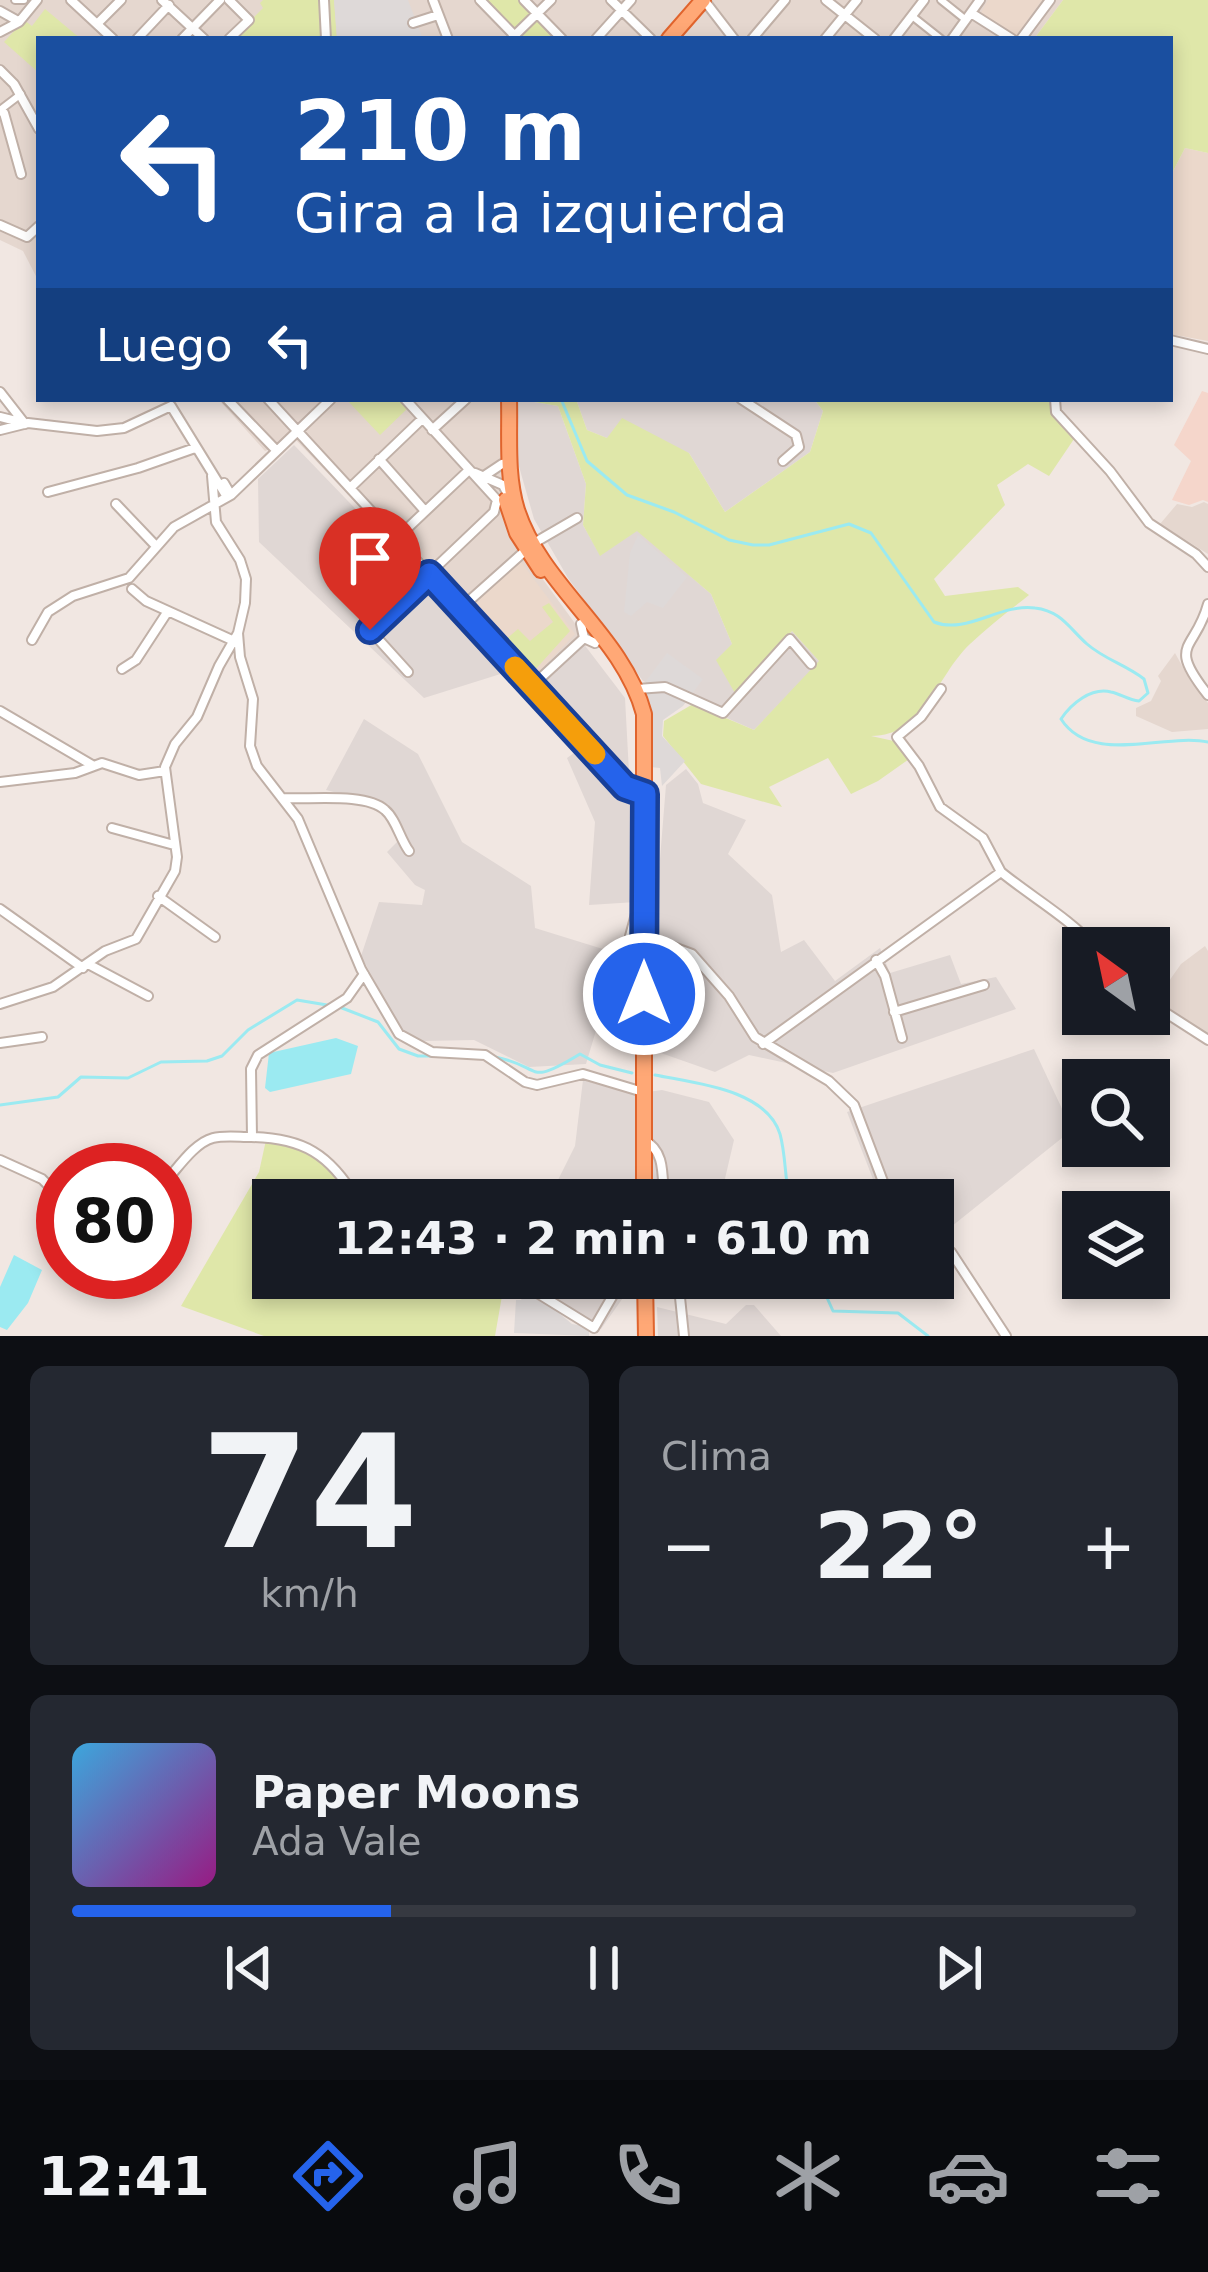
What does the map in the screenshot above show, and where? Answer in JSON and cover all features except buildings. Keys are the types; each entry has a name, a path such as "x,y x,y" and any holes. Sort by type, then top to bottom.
{"highway":[{"path":"672,36 707,1"},
{"path":"682,36 707,1"},
{"path":"505,402 502,464 507,514 638,689 644,714 644,1179"},
{"path":"504,488 505,402"},
{"path":"530,546 630,692 644,740"},
{"path":"645,1299 646,1336"}],"street":[{"path":"0,32 19,22 37,0"},
{"path":"97,24 121,0"},
{"path":"185,36 224,0 249,20 233,36"},
{"path":"324,0 326,36"},
{"path":"433,0 447,36"},
{"path":"480,0 513,36"},
{"path":"524,0 559,36"},
{"path":"517,36 551,0"},
{"path":"610,0 648,36"},
{"path":"599,36 631,0"},
{"path":"755,36 785,0"},
{"path":"826,0 871,36"},
{"path":"828,36 857,0"},
{"path":"896,36 924,0"},
{"path":"941,0 1006,36"},
{"path":"954,36 980,0"},
{"path":"1023,36 1050,0"},
{"path":"74,1 110,36"},
{"path":"707,1 732,36"},
{"path":"138,36 165,3 201,36"},
{"path":"0,11 19,22"},
{"path":"413,23 439,15"},
{"path":"912,16 936,36"},
{"path":"0,70 36,121"},
{"path":"20,173 0,110 21,94"},
{"path":"0,225 27,237 36,230"},
{"path":"1173,341 1208,349"},
{"path":"0,392 26,424"},
{"path":"0,418 97,431 124,428 170,402 212,476 229,496"},
{"path":"230,402 277,450"},
{"path":"271,402 625,787 645,794"},
{"path":"32,640 48,612 74,596 129,578 174,526 229,496 326,402"},
{"path":"408,402 486,488 504,488"},
{"path":"432,430 463,402"},
{"path":"746,402 796,435 800,447 783,461"},
{"path":"1054,402 1056,412 1149,523 1206,562"},
{"path":"350,488 422,419"},
{"path":"0,430 26,424"},
{"path":"48,492 195,448"},
{"path":"379,459 425,511"},
{"path":"483,476 502,464"},
{"path":"469,470 504,488"},
{"path":"396,539 469,470"},
{"path":"212,476 242,485"},
{"path":"0,1004 53,987 105,951 136,939 175,871 166,771 175,744 197,717 236,637 247,579 217,522 212,476"},
{"path":"224,483 229,496"},
{"path":"504,488 507,514"},
{"path":"504,488 507,514"},
{"path":"116,504 157,547"},
{"path":"408,672 370,630 429,574 507,514"},
{"path":"460,608 530,546 577,518"},
{"path":"132,589 146,601 236,637"},
{"path":"1208,604 1186,645 1185,658 1208,694"},
{"path":"122,669 136,660 168,611"},
{"path":"532,686 587,635"},
{"path":"236,637 253,699 250,746 256,766 298,819 364,974 399,1034 432,1052 485,1055 537,1085 583,1073 643,1092"},
{"path":"638,689 665,687 723,713 790,639 811,664"},
{"path":"941,689 921,717 897,737 940,807 983,838 1000,872 1078,927"},
{"path":"0,711 93,765"},
{"path":"0,782 70,774 107,764 139,775 166,771"},
{"path":"281,798 374,803 388,811 409,851"},
{"path":"112,828 175,845"},
{"path":"763,1044 1000,872"},
{"path":"644,880 630,936 636,946 644,937 692,954 763,1044 830,1081 854,1105 882,1179"},
{"path":"158,896 215,937"},
{"path":"0,910 85,966 148,997"},
{"path":"876,960 902,1038"},
{"path":"252,1137 251,1070 258,1055 347,998 364,974"},
{"path":"895,1012 984,985"},
{"path":"1170,1016 1208,1040"},
{"path":"0,1043 42,1037"},
{"path":"192,1156 208,1140 285,1138 310,1148 345,1179"},
{"path":"644,1140 660,1154 662,1179"},
{"path":"0,1160 36,1176"},
{"path":"954,1257 1006,1336"},
{"path":"544,1299 594,1332 612,1299"},
{"path":"680,1299 684,1336"}],"shaded area":[{"path":"0,0 1063,0 1036,36 36,36 36,276 23,251 0,240"},
{"path":"334,0 408,0 422,36 337,36"},
{"path":"988,0 1042,0 1016,36 981,13"},
{"path":"1185,148 1208,153 1208,341 1173,335 1173,171"},
{"path":"1202,391 1208,393 1208,502 1189,505 1172,500 1191,461 1174,445"},
{"path":"221,402 513,402 515,465 531,563 582,633 535,680 295,439 265,451"},
{"path":"516,402 558,406 586,484 583,525 600,555 637,530 711,594 732,644 737,694 792,631 820,662 754,730 643,681 568,578 534,519 518,463"},
{"path":"577,402 816,402 823,411 810,452 725,512 689,453 587,430"},
{"path":"294,445 504,663 538,686 583,643 625,698 636,902 589,905 595,822 567,758 581,748 510,671 424,698 259,542 258,479"},
{"path":"1177,504 1192,507 1208,504 1208,554 1160,524"},
{"path":"638,535 687,577 663,608 647,602 631,616 624,612 630,553"},
{"path":"521,562 575,634 533,678 467,608"},
{"path":"667,653 703,679 683,706 663,720 662,736 685,761 662,786 660,768 650,767 646,681"},
{"path":"1175,653 1208,703 1208,729 1172,732 1136,716 1136,708 1151,701 1161,681 1158,676"},
{"path":"364,719 418,754 462,842 531,886 535,928 619,954 586,1064 529,1067 474,1040 423,1041 403,1032 361,956 379,902 422,905 425,890 387,852 398,841 377,803 326,790"},
{"path":"686,769 698,784 703,803 746,820 728,854 772,895 781,952 804,940 835,981 880,948 890,973 950,955 961,984 996,977 1016,1009 833,1073 749,1055 715,1072 658,1052 653,945 666,785"},
{"path":"1205,946 1208,1036 1170,1011 1170,980 1181,964"},
{"path":"1034,1049 1062,1109 1062,1138 954,1224 954,1179 873,1179 847,1112"},
{"path":"583,1080 634,1094 662,1090 709,1102 734,1140 725,1179 558,1179 575,1146"},
{"path":"542,1299 572,1324 589,1327 589,1336 514,1333 516,1300"},
{"path":"550,1299 622,1299 601,1329"},
{"path":"746,1305 754,1305 781,1336 658,1336 657,1307 726,1324"}],"green space":[{"path":"334,0 337,36 235,36 263,8 260,3"},
{"path":"486,0 520,0 555,36 522,36"},
{"path":"1063,0 1208,0 1208,153 1185,148 1173,171 1173,36 1036,36"},
{"path":"45,9 77,36 36,36 36,70 4,42 24,20 32,26"},
{"path":"349,402 402,402 408,408 380,435"},
{"path":"535,402 577,402 587,430 607,438 622,418 689,453 725,512 810,452 823,411 816,402 1056,402 1074,439 1049,476 1028,464 997,485 1005,505 934,579 945,596 1018,587 1029,595 970,644 917,715 889,733 871,736 903,743 912,757 851,794 828,758 769,787 782,807 701,784 663,736 664,721 693,704 754,730 819,661 792,631 736,695 716,660 732,644 711,594 637,531 600,556 583,525 586,484 558,406"},
{"path":"549,603 570,631 533,672 504,641 518,629 530,641 553,622 542,607"},
{"path":"266,1140 317,1159 338,1179 255,1179"},
{"path":"252,1184 252,1299 501,1299 495,1336 264,1336 181,1306 185,1299 192,1299 192,1287"}],"water":[{"path":"336,1038 358,1046 351,1074 270,1092 265,1088 269,1053"},
{"path":"14,1255 36,1267 36,1284 28,1303 7,1330 0,1327 0,1287"}],"waterway":[{"path":"562,402 587,461 627,495 729,540 769,545 849,524 871,533 934,622 959,625 1022,608 1058,616 1094,649 1144,679 1148,693 1139,701 1104,691 1082,698 1061,719 1074,733 1109,745 1208,742"},
{"path":"0,1105 58,1097 81,1077 128,1078 161,1062 207,1061 222,1056 248,1030 297,1000 327,1005"},
{"path":"342,1008 378,1022 399,1049 418,1056 444,1056"},
{"path":"495,1057 541,1072 580,1054 632,1073"},
{"path":"655,1075 708,1085 760,1107 780,1134 787,1179"},
{"path":"828,1299 833,1311 898,1313 928,1336"}],"slow traffic":[{"path":"515,667 595,754"}],"route":[{"path":"370,630 429,574 625,787 645,794 644,994"}]}
